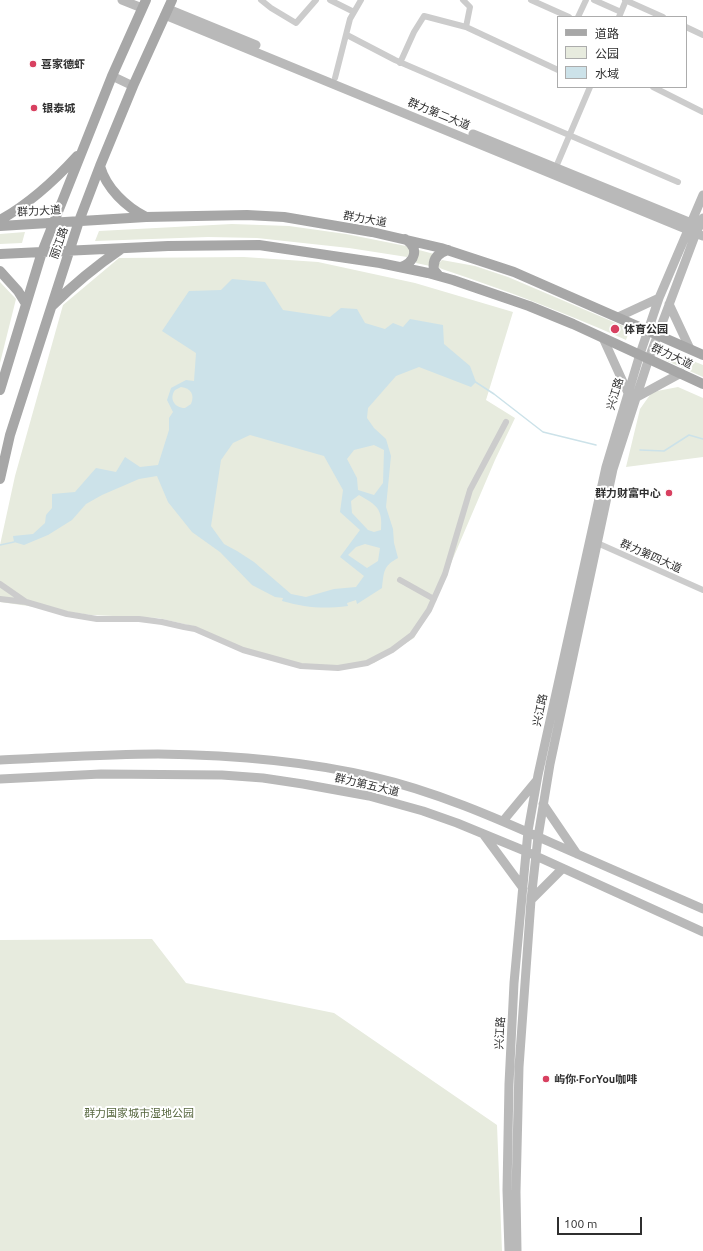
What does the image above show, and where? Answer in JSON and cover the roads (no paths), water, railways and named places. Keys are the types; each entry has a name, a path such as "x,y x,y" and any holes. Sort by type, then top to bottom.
{"main road":[{"path":"122,0 144,2"},
{"name":"丽江路","path":"0,390 42,252 112,76 144,2"},
{"name":"丽江路","path":"0,479 10,435 79,221 133,86 169,8"},
{"name":"群力第二大道","path":"169,8 698,227"},
{"name":"群力第二大道","path":"169,8 698,227"},
{"path":"112,76 133,86"},
{"path":"0,220 19,208 57,176 82,150"},
{"path":"100,166 105,180 112,189 136,212 146,217"},
{"name":"兴江路","path":"644,356 657,335 698,227 703,195"},
{"name":"群力大道","path":"0,226 146,217 247,215 284,217 372,232 448,250 514,272 703,355"},
{"name":"兴江路","path":"509,1251 507,1190 509,1084 514,982 528,831 538,779 610,468 644,356 647,331 659,298 698,227"},
{"path":"401,267 409,264 414,255 412,245 404,239"},
{"name":"群力大道","path":"0,254 168,246 259,245 401,267 440,276 486,290 529,306 644,356 703,384"},
{"path":"50,308 96,266 122,248"},
{"path":"440,276 434,270 433,262 439,254 448,250"},
{"path":"0,271 18,291 26,304"},
{"path":"618,318 659,298"},
{"path":"669,304 690,350"},
{"path":"603,338 632,395 681,374"},
{"name":"兴江路","path":"517,1251 516,1192 519,1067 531,900 538,837 550,764 594,541"},
{"name":"群力第五大道","path":"0,760 156,754 208,755 275,760 313,765 373,777 431,794 503,821 703,909"},
{"name":"群力第五大道","path":"0,779 101,774 222,775 263,778 369,796 423,811 484,834 703,932"},
{"path":"503,821 538,779"},
{"path":"543,804 577,854"},
{"path":"484,834 523,888"},
{"path":"531,900 562,869"}],"street":[{"path":"261,0 296,23 316,0"},
{"path":"330,0 354,12"},
{"path":"335,78 350,20 361,0"},
{"path":"463,0 470,6 466,27"},
{"path":"531,0 567,16"},
{"path":"578,16 586,0"},
{"path":"594,0 620,15 626,0 661,16"},
{"path":"400,63 414,32 424,16 466,27 557,70"},
{"path":"687,27 703,35"},
{"path":"347,35 400,63 678,182"},
{"path":"556,168 590,88"},
{"path":"655,88 703,112"},
{"path":"0,599 26,602 67,614 98,619 139,619 194,629 243,650 301,666 338,668 367,663 392,650 412,635 429,610 445,574 470,490 506,422"},
{"name":"群力第四大道","path":"594,541 703,590"},
{"path":"400,580 434,599"},
{"path":"0,584 26,602"}],"water":[{"path":"232,279 265,282 283,310 330,317 341,308 357,309 365,323 385,329 393,323 403,327 410,319 443,325 444,344 470,366 476,382 471,387 419,367 396,376 368,408 367,418 374,428 386,439 391,456 386,507 393,529 394,543 398,558 389,564 385,570 382,588 357,604 356,600 347,603 348,606 339,607 323,608 299,605 282,601 283,598 275,597 252,585 220,552 192,532 168,502 157,476 139,479 102,495 86,504 72,520 48,535 24,545 14,542 13,536 33,534 45,523 46,515 52,508 52,494 75,492 96,468 116,472 125,457 140,467 158,465 169,430 169,418 173,412 167,400 171,388 186,380 194,381 196,353 162,331 189,291 221,290","holes":["181,387 190,390 193,398 191,404 185,408 181,408 175,404 172,396 175,390","250,435 324,456 343,490 340,512 360,530 340,557 364,576 356,587 334,589 306,597 291,594 254,562 224,544 211,526 221,460 233,443","374,445 384,450 383,483 374,495 358,490 357,478 347,459 354,450","359,495 374,505 381,517 381,530 374,532 368,530 352,513 351,501","365,544 380,548 378,561 367,568 348,555 356,547"]}],"waterway":[{"path":"474,381 494,394 543,432 596,445"},
{"path":"640,450 664,451 689,435 703,439"},
{"path":"0,545 14,542"}],"place":[{"name":"喜家德虾","path":"33,64"},
{"name":"银泰城","path":"34,108"},
{"name":"体育公园","path":"615,329"},
{"name":"群力财富中心","path":"669,493"},
{"name":"屿你·ForYou咖啡","path":"546,1079"}],"park label":[{"name":"群力国家城市湿地公园","path":"139,1113"}]}
